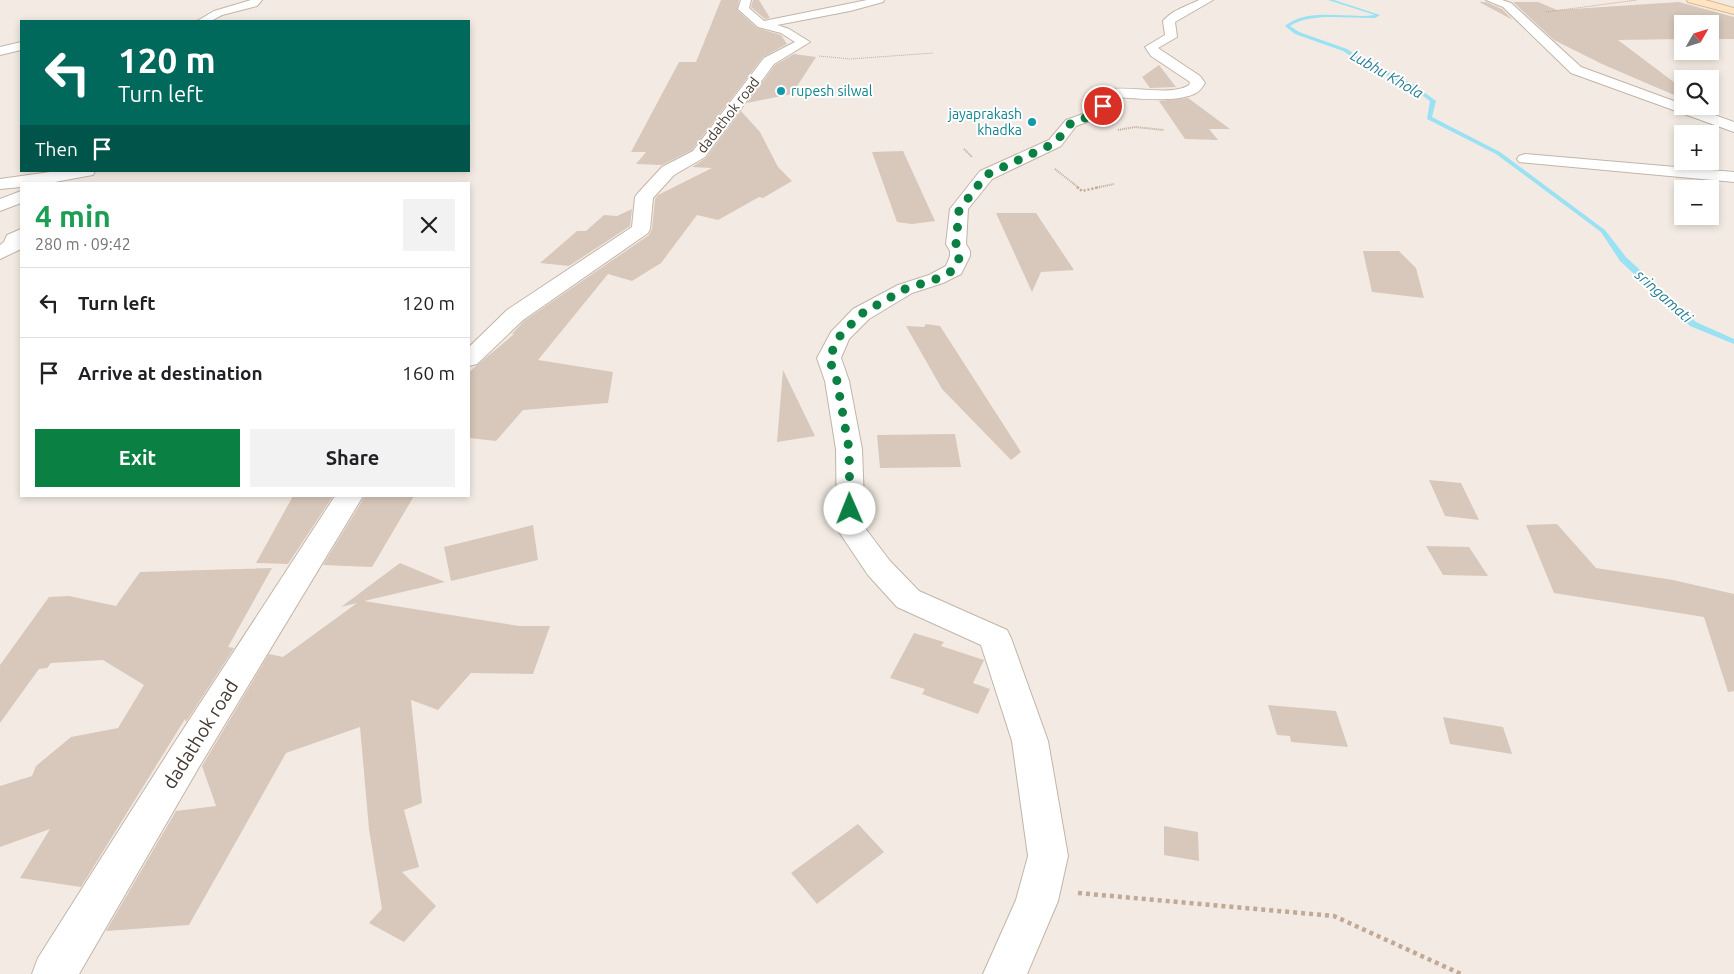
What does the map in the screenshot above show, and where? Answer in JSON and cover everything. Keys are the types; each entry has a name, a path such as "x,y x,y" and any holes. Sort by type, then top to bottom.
{"main road":[{"path":"1692,0 1734,11"}],"street":[{"path":"205,20 218,13 254,4 257,0"},
{"name":"dadathok road","path":"470,358 515,315 641,229 644,197 668,171 699,154 769,61 789,52 804,42 786,31 762,25 743,9 746,0"},
{"path":"762,25 801,16 858,7 879,0"},
{"path":"1005,974 1037,901 1048,856 1030,740 995,638 908,599 879,568 851,529 849,449 837,381 829,358 839,337 861,314 905,289 936,279 954,270 960,256 956,244 959,210 986,175 1055,143 1071,123 1102,112 1105,109 1098,98 1102,95 1112,93 1177,94 1186,93 1194,89 1198,83 1195,79 1155,53 1150,47 1171,37 1169,21 1180,13 1208,0"},
{"path":"1491,0 1507,5 1576,70 1734,127"},
{"path":"0,51 20,46"},
{"path":"1525,159 1734,177"},
{"path":"31,182 82,172"},
{"path":"0,184 20,183"},
{"path":"0,206 20,196"},
{"path":"0,213 10,213 20,217"},
{"path":"0,253 14,245 14,240 20,236"},
{"name":"dadathok road","path":"54,974 186,756 348,497"}],"path":[{"path":"1512,10 1551,11 1638,0"},
{"path":"789,52 850,60 933,53"},
{"path":"1035,153 1082,191 1114,184"},
{"path":"1040,890 1334,916 1461,974"}],"building":[{"path":"721,0 739,0 737,10 757,28 781,35 787,44 763,57 692,150 662,165 636,164 646,152 631,152 679,62 696,62"},
{"path":"753,0 759,0 770,18 765,19 751,7"},
{"path":"1479,2 1486,2 1502,9 1513,20"},
{"path":"1513,2 1538,2 1557,10 1679,2 1734,17 1734,39 1719,39 1719,15 1674,15 1674,39 1618,40 1674,82 1674,95 1602,64 1554,40"},
{"path":"794,54 816,57 792,94 747,103 775,65"},
{"path":"1159,65 1176,87 1150,88 1142,77"},
{"path":"1188,98 1230,129 1209,129 1218,140 1185,139 1159,101"},
{"path":"741,111 760,132 778,167 792,181 763,198 759,197 718,220 697,215 661,263 632,281 608,274 538,360 613,372 608,403 523,410 496,441 470,438 470,371 514,334 512,334 524,321 649,235 652,229 655,199 658,195 712,168 692,167 706,158"},
{"path":"903,151 935,221 912,224 897,222 872,152"},
{"path":"632,209 630,226 569,266 540,263 577,231 586,231 604,215 617,216"},
{"path":"996,213 1036,213 1074,270 1041,272 1032,292"},
{"path":"1363,251 1399,251 1416,268 1424,298 1372,292"},
{"path":"926,324 940,326 1021,452 1011,460 942,389 906,326 924,327"},
{"path":"783,370 815,436 777,442"},
{"path":"955,434 961,467 880,468 877,435"},
{"path":"1429,480 1461,483 1479,520 1445,516"},
{"path":"292,497 332,497 288,564 256,563"},
{"path":"364,497 413,497 372,567 323,565"},
{"path":"1557,524 1596,568 1673,580 1734,594 1734,691 1728,692 1704,617 1554,593 1526,525"},
{"path":"533,525 538,560 451,581 444,547"},
{"path":"1426,546 1469,547 1488,576 1443,575"},
{"path":"400,563 445,582 364,601 519,626 550,626 533,674 471,673 438,710 411,700 422,803 404,810 419,867 402,872 436,906 404,942 369,923 382,909 369,829 360,727 286,753 189,925 106,931 176,811 216,806 202,766 269,654 283,657 357,603 341,607"},
{"path":"272,568 228,647 234,648 186,722 185,719 81,887 20,878 50,829 0,847 0,786 32,776 36,766 71,737 118,728 144,685 103,660 51,663 47,668 39,669 0,723 0,665 49,597 69,596 116,606 140,572"},
{"path":"914,633 944,642 941,646 984,660 973,683 990,689 978,714 922,694 925,689 890,678"},
{"path":"1268,705 1336,711 1348,747 1291,742 1290,736 1277,735"},
{"path":"1443,717 1503,727 1512,754 1450,744"},
{"path":"858,824 884,852 817,904 791,873"},
{"path":"1164,826 1198,832 1199,861 1164,855"}],"waterway":[{"name":"Lubhu Khola","path":"1330,0 1378,15 1375,17 1315,17 1303,19 1287,26 1297,33 1345,50 1365,63 1411,85 1433,101 1429,118 1498,153 1603,231 1623,259 1693,324 1734,342"}],"place":[{"name":"rupesh silwal","path":"781,91"},
{"name":"jayaprakash khadka","path":"1032,122"}],"route":[{"path":"850,509 849,449 837,381 829,358 839,337 861,314 905,289 936,279 954,270 960,256 960,251 956,244 959,210 986,175 1055,143 1071,123 1102,112 1105,109 1103,106"}],"water label":[{"name":"sringamati","path":"1664,296"}]}
